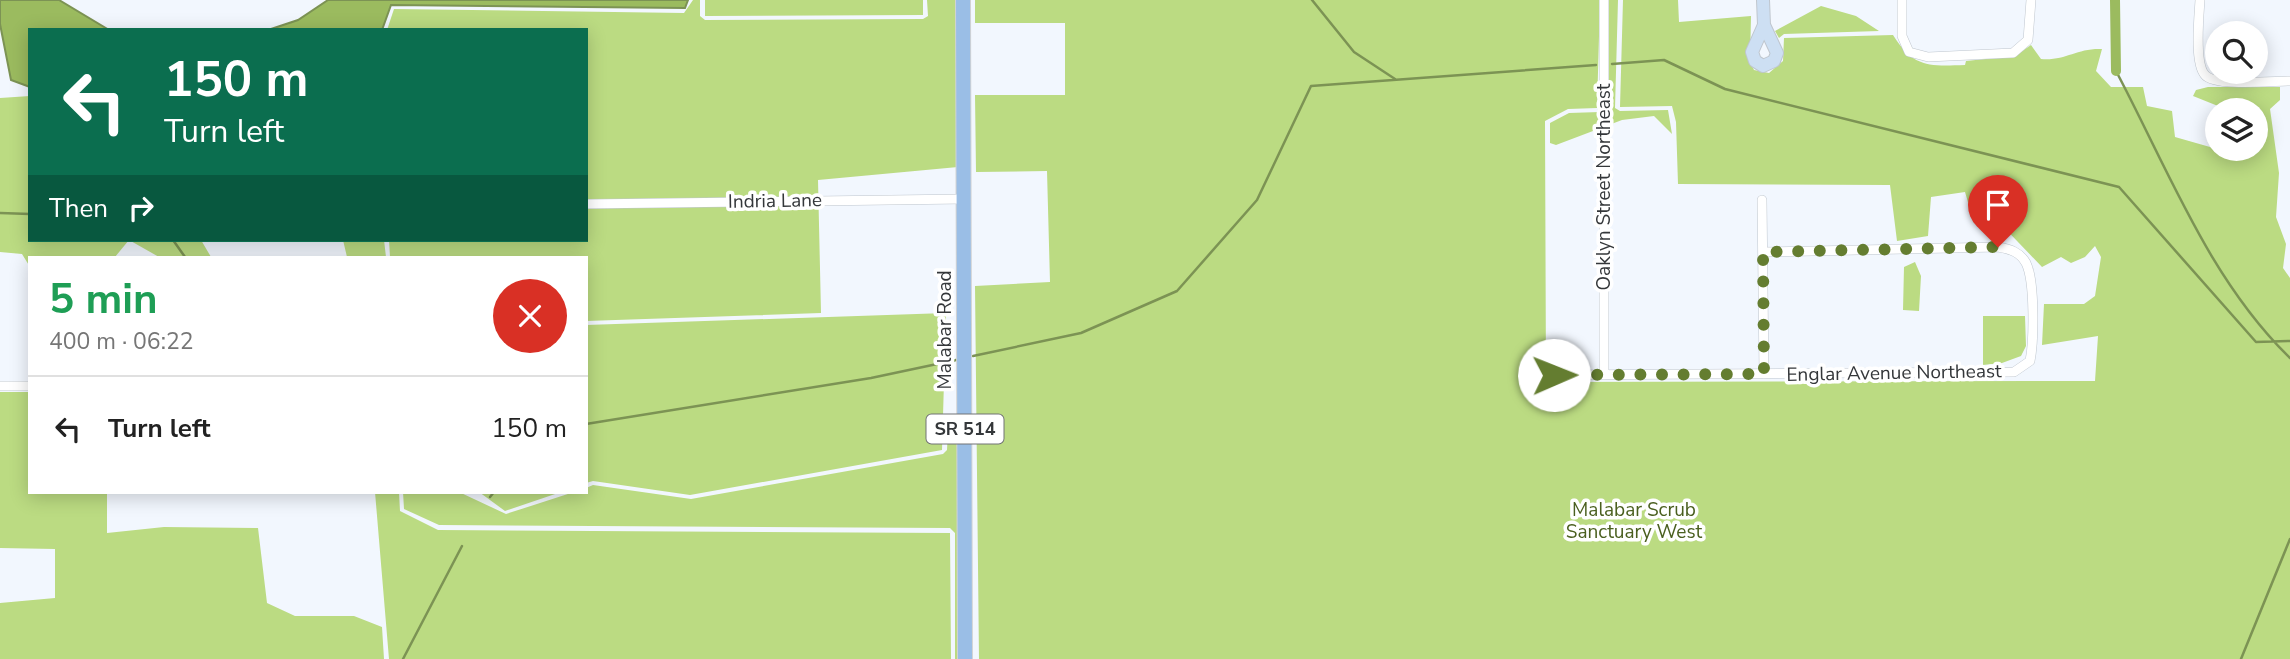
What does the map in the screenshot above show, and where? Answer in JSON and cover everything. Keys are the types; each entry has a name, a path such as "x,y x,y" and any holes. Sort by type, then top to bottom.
{"main road":[{"name":"Malabar Road","path":"963,0 965,659"}],"street":[{"name":"Oaklyn Street Northeast","path":"1604,0 1604,374"},
{"path":"1763,0 1764,25"},
{"path":"1902,0 1902,36 1909,52 1928,57 2013,53 2028,40 2031,0"},
{"path":"2200,0 2199,62 2204,75 2215,82 2290,81"},
{"name":"Indria Lane","path":"588,204 963,199"},
{"path":"1762,201 1764,374"},
{"name":"Englar Avenue Northeast","path":"1554,375 2014,372 2024,367 2031,354 2031,286 2026,264 2012,250 1998,247 1763,252"},
{"path":"0,386 28,386"}],"green space":[{"path":"693,0 700,0 700,16 705,20 923,19 928,16 927,0 958,0 958,167 818,180 821,313 588,321 588,256 390,256 389,242 588,242 588,28 388,28 394,9 684,13"},
{"path":"705,0 923,0 923,15 705,16"},
{"name":"Malabar Scrub Sanctuary West","path":"975,0 1600,0 1597,108 1568,109 1545,121 1546,382 2095,381 2098,336 2042,345 2044,304 2084,304 2095,296 2101,257 2095,246 2085,257 2071,263 2061,257 2042,267 1994,217 1970,209 1965,192 1931,197 1928,236 1897,241 1890,185 1678,184 1676,122 1672,106 1620,107 1623,0 1678,0 1679,22 1751,16 1750,62 1754,70 1769,73 1783,61 1784,38 1893,35 1908,54 1931,65 1965,65 1966,61 2015,56 2031,45 2041,59 2102,49 2096,71 2111,87 2143,87 2147,106 2172,111 2175,137 2205,146 2205,161 2268,161 2268,98 2205,98 2205,101 2193,96 2196,90 2208,87 2280,87 2280,100 2270,109 2279,173 2276,217 2286,244 2283,268 2290,278 2290,659 979,659 975,286 1050,282 1047,171 976,172 975,95 1065,95 1065,23 975,23"},
{"path":"1605,0 1618,0 1615,108 1620,111 1668,110 1672,134 1654,116 1622,120 1556,145 1550,143 1550,123 1569,113 1600,112"},
{"path":"1821,6 1856,16 1879,31 1784,34 1779,38 1775,31"},
{"path":"28,96 28,242 127,242 116,256 28,256 28,264 22,254 0,252 0,98"},
{"path":"133,242 202,242 210,256 157,256"},
{"path":"343,242 384,242 386,256 347,256"},
{"path":"1915,262 1921,276 1919,311 1903,310 1904,267"},
{"path":"946,313 942,450 690,495 588,482 588,325"},
{"path":"1983,316 2025,316 2026,346 2021,356 2002,363 1983,365"},
{"path":"0,392 28,392 28,494 107,494 107,533 164,527 258,528 267,603 295,616 354,616 382,627 384,659 0,659 0,603 55,598 55,549 0,548"},
{"path":"959,428 960,659 955,659 955,533 950,528 439,525 404,509 403,494 463,494 506,514 568,494 588,494 588,487 593,485 691,499 943,454 947,450 948,430"},
{"path":"375,494 399,494 400,511 438,530 950,533 951,659 389,659"},
{"path":"482,494 555,494 505,511"}],"shaded area":[{"path":"0,0 59,0 106,28 28,28 28,86 11,80 0,24"},
{"path":"328,0 688,0 685,8 391,5 383,28 274,28 298,20"}],"waterway":[{"path":"1312,0 1354,52 1395,79"},
{"path":"2115,0 2116,71"},
{"path":"1612,64 1664,60 1725,89 2119,187 2256,342 2290,341"},
{"path":"973,356 1081,333 1177,291 1257,200 1311,86 1596,65"},
{"path":"2116,71 2213,258 2261,327 2290,358"},
{"path":"0,213 28,214"},
{"path":"174,242 184,256"},
{"path":"588,424 871,378 956,360"},
{"path":"2241,659 2290,539"},
{"path":"403,659 462,546"}],"route":[{"path":"1554,375 1764,374 1763,252 1998,247"}]}
